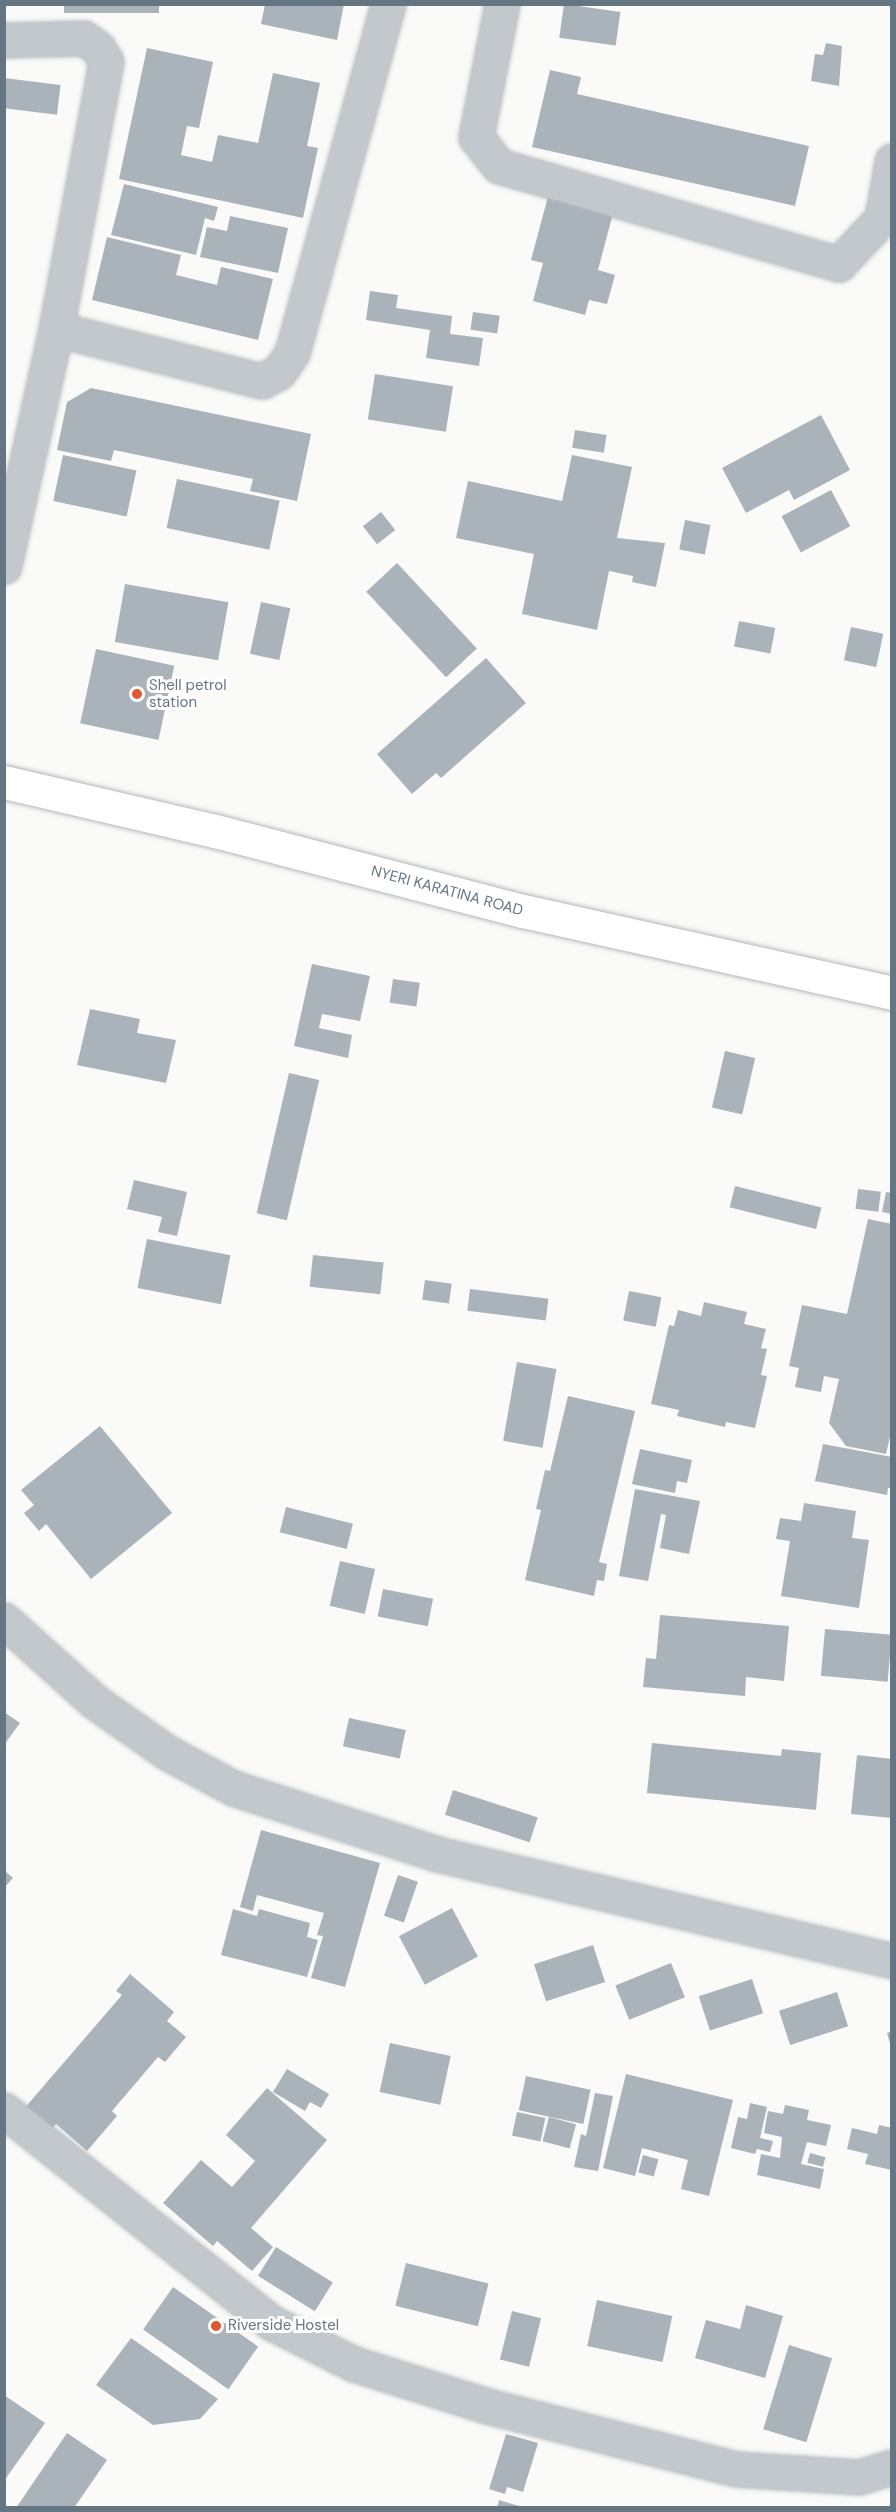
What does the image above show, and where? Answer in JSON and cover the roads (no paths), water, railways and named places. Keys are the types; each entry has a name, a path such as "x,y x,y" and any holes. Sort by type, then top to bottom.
{"highway":[{"name":"NYERI KARATINA ROAD","path":"4,782 215,831 523,911 891,993"}],"street":[{"path":"56,329 262,381 279,372 292,353 388,4"},
{"path":"502,4 476,137 499,166 839,264 882,218 891,161"},
{"path":"4,40 84,38 98,48 105,62 56,329 4,566"},
{"path":"4,1620 95,1702 168,1753 233,1788 437,1854 891,1961"},
{"path":"4,2110 272,2323 354,2364 488,2406 736,2469 859,2477 891,2468"}],"place":[{"name":"Shell petrol station","path":"137,694"},
{"name":"Riverside Hostel","path":"216,2326"}]}
